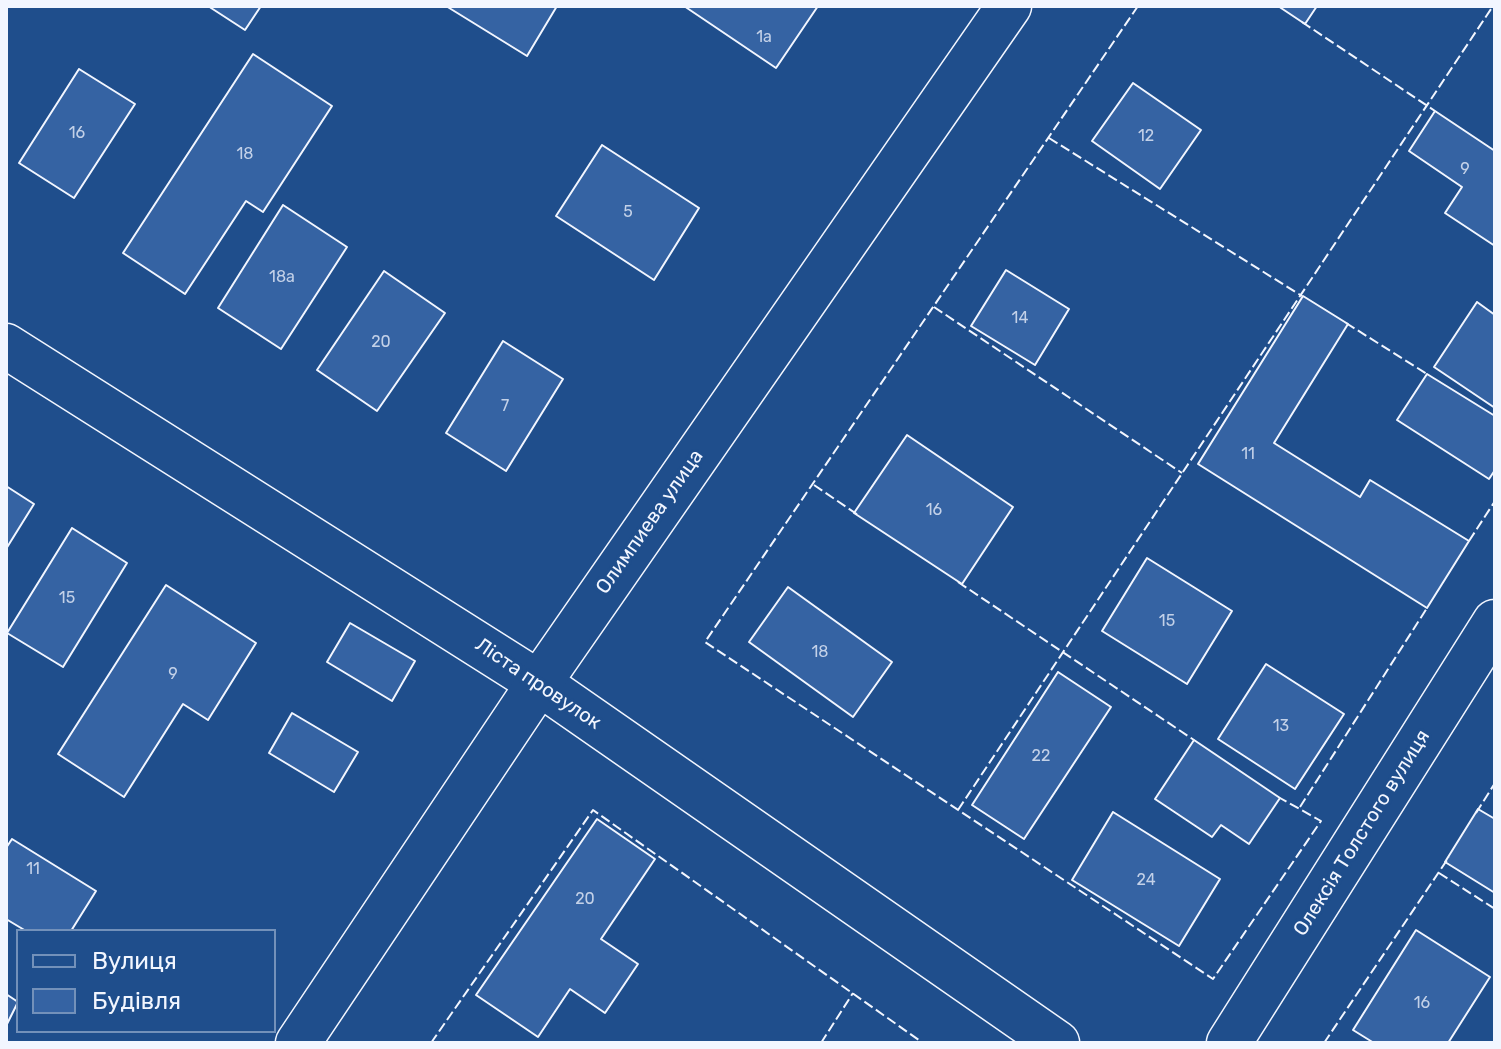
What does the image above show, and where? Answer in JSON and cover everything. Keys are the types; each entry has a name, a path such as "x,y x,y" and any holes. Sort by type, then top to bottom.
{"street":[{"name":"Олимпиева улица","path":"298,1043 539,683 1009,6"},
{"name":"Ліста провулок","path":"6,346 539,683 1057,1043"},
{"name":"Олексія Толстого вулиця","path":"1229,1043 1495,622"}],"building":[{"path":"208,6 261,6 245,30"},
{"path":"446,6 557,6 527,56"},
{"path":"684,6 818,6 776,68"},
{"path":"1278,6 1317,6 1305,24"},
{"path":"253,54 332,106 263,212 246,201 185,294 123,253"},
{"path":"79,69 135,104 74,198 19,163"},
{"path":"1133,83 1201,130 1160,189 1092,141"},
{"path":"1435,111 1495,151 1495,246 1445,213 1462,187 1409,151"},
{"path":"602,145 699,208 654,280 556,216"},
{"path":"283,205 347,247 281,349 218,308"},
{"path":"1006,270 1069,309 1035,365 971,326"},
{"path":"384,271 445,313 377,411 317,370"},
{"path":"1303,296 1348,324 1274,443 1360,497 1370,480 1469,541 1427,608 1198,464"},
{"path":"1477,302 1495,315 1495,408 1434,367"},
{"path":"503,341 563,379 506,471 446,433"},
{"path":"1427,374 1495,416 1495,470 1489,479 1397,420"},
{"path":"907,435 1013,507 962,584 854,513"},
{"path":"6,486 34,504 6,549"},
{"path":"72,528 127,563 63,667 7,633"},
{"path":"1147,558 1232,611 1187,684 1102,631"},
{"path":"166,585 256,643 208,720 183,704 124,797 58,754"},
{"path":"788,587 892,662 853,717 749,642"},
{"path":"350,623 415,661 392,701 327,662"},
{"path":"1266,664 1344,714 1295,789 1218,739"},
{"path":"1058,672 1111,707 1024,839 972,805"},
{"path":"292,713 358,752 334,792 269,753"},
{"path":"1194,740 1280,798 1249,844 1221,825 1212,837 1155,799"},
{"path":"1478,809 1495,819 1495,893 1445,862"},
{"path":"1113,812 1220,879 1179,946 1072,880"},
{"path":"597,819 655,859 601,939 638,964 605,1013 570,989 538,1037 476,995"},
{"path":"12,839 96,891 72,929 23,929 6,919 6,848"},
{"path":"1416,930 1490,977 1448,1043 1374,1043 1353,1030"},
{"path":"6,994 16,1001 16,1006 6,1026"}],"fence":[{"path":"1138,6 705,642 1213,979 1321,821 1280,798"},
{"path":"958,810 1493,6"},
{"path":"1302,22 1435,111"},
{"path":"1049,138 1302,296"},
{"path":"934,307 1182,473"},
{"path":"1346,323 1427,374"},
{"path":"814,485 858,515"},
{"path":"1469,541 1495,501"},
{"path":"958,582 1194,740"},
{"path":"1300,807 1427,608"},
{"path":"1476,813 1495,783"},
{"path":"431,1043 593,810 923,1043"},
{"path":"1324,1043 1449,857"},
{"path":"1439,873 1495,909"},
{"path":"821,1043 853,993"}]}
